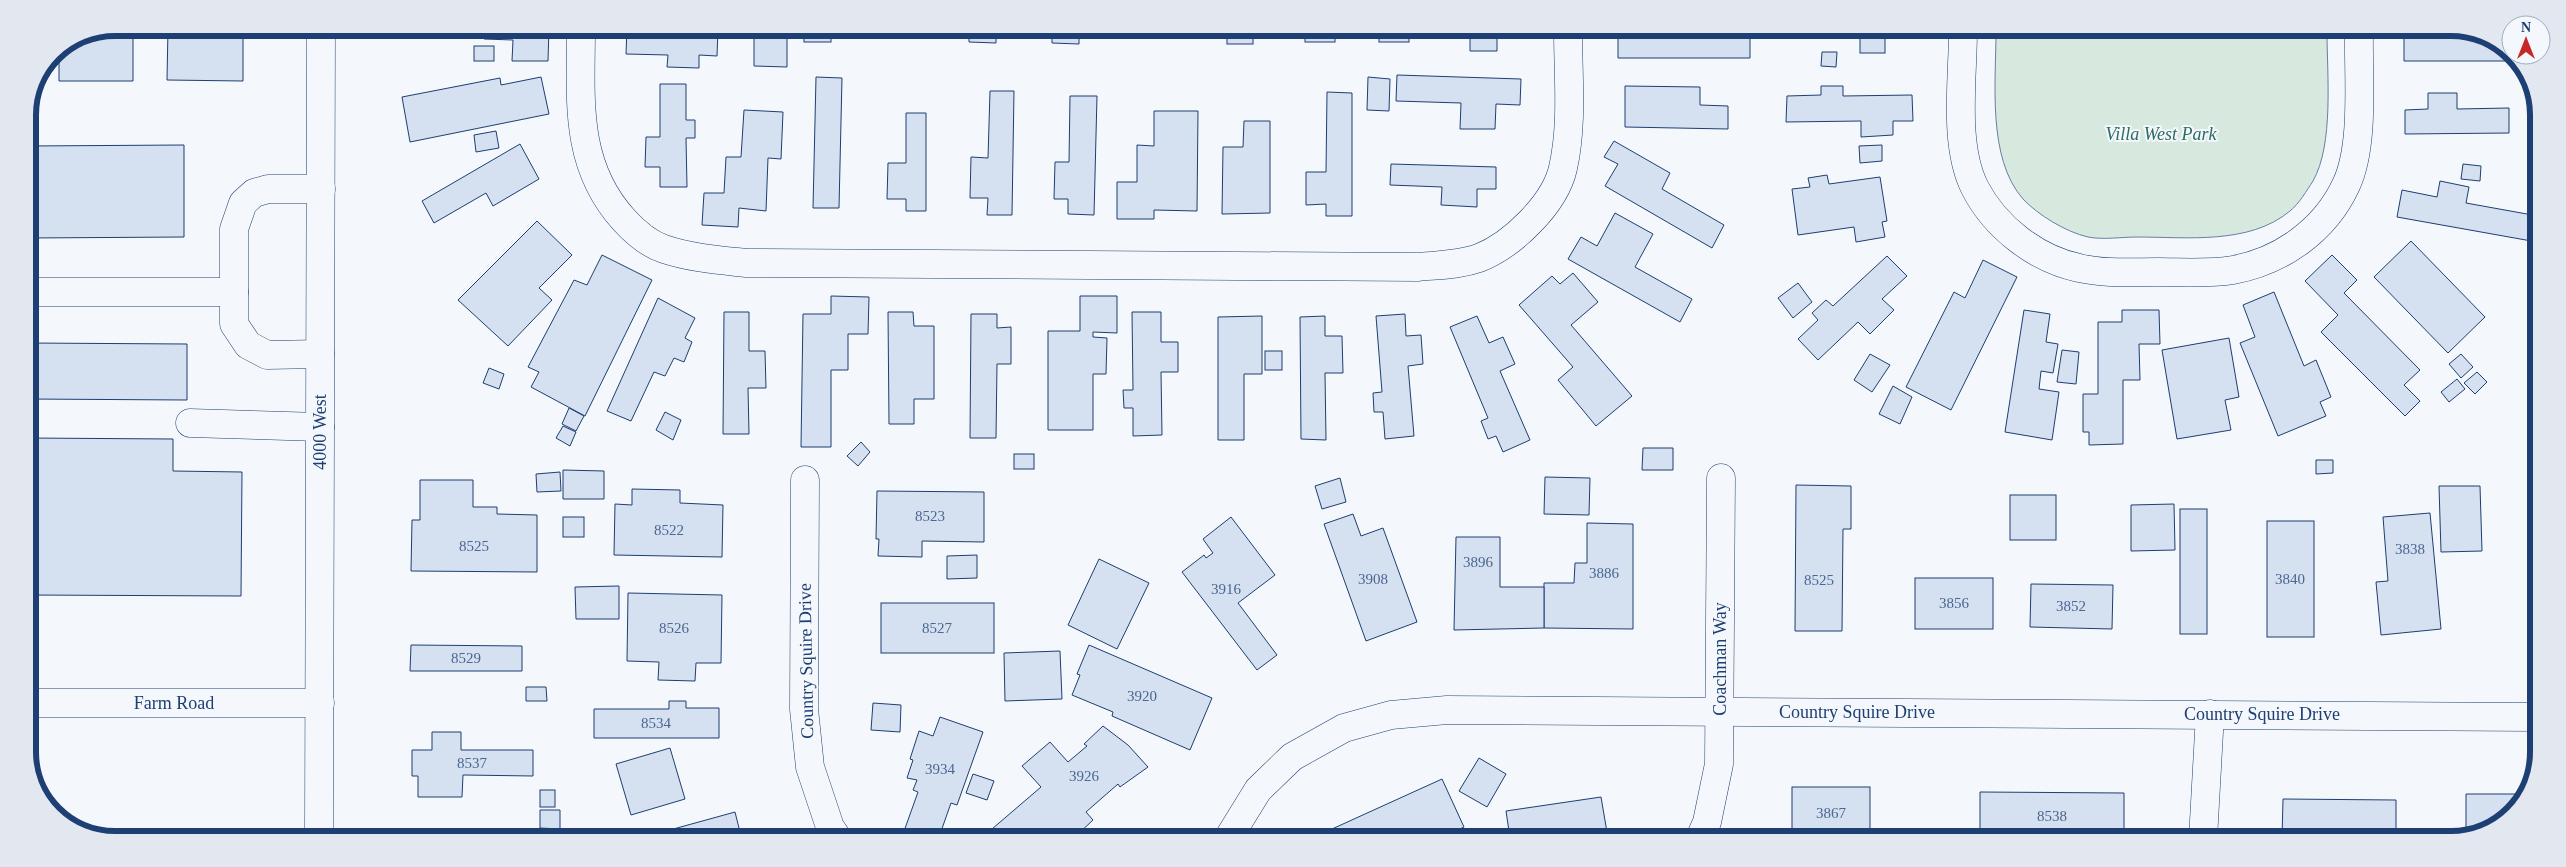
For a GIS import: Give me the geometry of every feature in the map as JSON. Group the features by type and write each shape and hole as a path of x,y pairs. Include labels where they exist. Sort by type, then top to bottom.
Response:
{"street":[{"name":"4000 West","path":"319,831 321,36"},
{"path":"581,36 581,123 590,165 607,202 633,231 662,248 700,258 746,262 1408,266 1454,264 1480,257 1528,224 1551,196 1563,169 1567,133 1568,36"},
{"path":"1964,36 1962,127 1964,155 1974,187 1992,215 2020,240 2051,260 2079,268 2100,271 2163,272 2231,270 2255,265 2275,257 2302,240 2330,213 2346,185 2354,164 2357,140 2359,36"},
{"path":"320,354 267,355 248,345 234,324 234,229 243,203 254,193 268,189 321,189"},
{"path":"36,292 234,292"},
{"path":"190,423 320,427"},
{"name":"Coachman Way","path":"1703,831 1707,822 1719,764 1721,478"},
{"name":"Country Squire Drive","path":"805,480 804,709 810,767 833,831"},
{"name":"Farm Road","path":"36,703 320,702"},
{"name":"Country Squire Drive","path":"1233,831 1258,790 1292,757 1344,728 1391,715 1447,710 2530,716"},
{"path":"2203,831 2210,714"}],"green space":[{"name":"Villa West Park","path":"1996,36 2327,36 2327,129 2320,166 2300,201 2290,211 2274,222 2237,234 2197,238 2100,238 2080,235 2053,222 2036,211 2023,199 2012,182 2004,163 1999,141 1995,96"}],"building":[{"path":"116,36 133,36 133,81 59,81 59,61 85,42"},
{"path":"168,36 243,36 243,81 167,80"},
{"path":"484,36 549,36 548,61 512,61 513,40 484,39"},
{"path":"627,36 718,36 717,56 699,55 699,68 667,67 668,55 626,54"},
{"path":"754,36 787,36 787,67 754,66"},
{"path":"804,36 831,36 831,42 804,42"},
{"path":"969,36 996,36 996,43 969,42"},
{"path":"1052,36 1079,36 1079,44 1052,43"},
{"path":"1227,36 1253,36 1253,44 1227,44"},
{"path":"1305,36 1335,36 1335,42 1305,42"},
{"path":"1379,36 1409,36 1409,42 1379,42"},
{"path":"1470,36 1497,36 1497,51 1470,51"},
{"path":"1618,36 1750,36 1750,58 1618,58"},
{"path":"1860,36 1885,36 1885,53 1860,53"},
{"path":"2404,36 2450,36 2476,40 2499,53 2501,61 2404,61"},
{"path":"474,46 494,46 494,61 474,61"},
{"path":"1822,52 1837,52 1836,67 1821,66"},
{"path":"1397,75 1521,79 1520,105 1496,104 1495,129 1460,129 1461,103 1396,101"},
{"path":"541,77 549,114 410,142 402,97 500,78 501,85"},
{"path":"816,77 842,78 839,208 813,208"},
{"path":"1368,77 1390,79 1389,111 1367,110"},
{"path":"660,84 686,84 686,120 695,120 695,138 686,138 687,187 660,187 660,167 645,167 646,137 660,137"},
{"path":"1625,86 1700,87 1700,105 1728,106 1728,129 1625,127"},
{"path":"1821,86 1843,86 1843,96 1912,95 1913,121 1893,121 1893,135 1861,137 1861,121 1786,122 1787,96 1821,95"},
{"path":"990,91 1014,91 1012,215 987,215 988,198 970,198 971,157 988,158"},
{"path":"1327,92 1352,93 1352,216 1326,216 1326,204 1306,205 1306,172 1326,172"},
{"path":"2428,93 2457,93 2457,109 2509,108 2509,133 2405,134 2405,110 2428,109"},
{"path":"1070,96 1097,96 1094,215 1068,214 1068,199 1054,199 1055,162 1069,162"},
{"path":"744,110 783,112 781,159 768,158 766,211 739,208 738,227 702,225 704,193 724,193 726,157 741,157"},
{"path":"1154,111 1198,111 1197,211 1154,210 1154,219 1117,219 1117,182 1137,182 1137,145 1154,146"},
{"path":"906,113 926,113 926,211 906,211 906,199 887,199 888,163 906,163"},
{"path":"1244,121 1270,121 1270,213 1222,214 1223,147 1243,147"},
{"path":"496,131 499,148 476,152 474,135"},
{"path":"1614,141 1670,173 1662,189 1724,225 1712,248 1605,186 1618,164 1604,157"},
{"path":"520,144 539,179 493,206 486,193 434,223 422,201"},
{"path":"184,145 184,237 36,238 36,146"},
{"path":"1882,145 1882,161 1860,163 1859,146"},
{"path":"1391,164 1496,167 1496,189 1477,189 1477,207 1441,205 1442,187 1390,185"},
{"path":"2463,164 2481,166 2480,181 2461,179"},
{"path":"1827,175 1829,184 1880,177 1887,221 1882,222 1885,237 1856,242 1854,227 1798,235 1792,189 1810,187 1808,178"},
{"path":"2440,181 2469,187 2466,203 2530,215 2530,241 2397,217 2402,190 2437,197"},
{"path":"1615,213 1653,234 1635,267 1692,299 1680,322 1568,259 1581,237 1597,246"},
{"path":"537,221 572,255 539,288 552,300 508,346 458,300"},
{"path":"2411,241 2485,317 2448,353 2374,277"},
{"path":"602,255 652,280 585,416 531,387 539,372 528,367 574,280 587,285"},
{"path":"2332,255 2357,280 2344,293 2420,370 2404,385 2420,401 2405,416 2321,332 2338,315 2305,281"},
{"path":"1887,256 1907,276 1882,299 1894,310 1870,334 1858,322 1818,360 1798,339 1818,320 1812,313 1826,300 1833,306"},
{"path":"1983,260 2017,277 1951,410 1906,387 1954,292 1965,298"},
{"path":"1573,273 1598,302 1571,325 1632,396 1596,426 1558,380 1573,367 1519,305 1552,276 1560,284"},
{"path":"1798,283 1812,302 1793,318 1778,298"},
{"path":"2274,292 2304,366 2316,360 2331,397 2320,402 2326,416 2278,436 2240,343 2255,337 2243,305"},
{"path":"831,296 869,297 868,334 848,334 848,370 831,370 831,447 801,447 803,314 831,314"},
{"path":"1080,296 1117,296 1117,333 1093,332 1093,337 1107,338 1106,374 1093,374 1093,430 1048,430 1048,331 1080,331"},
{"path":"658,298 695,318 685,338 692,342 684,362 674,358 665,376 654,372 631,421 607,411"},
{"path":"2024,310 2050,314 2046,342 2058,344 2053,373 2041,371 2039,389 2059,392 2052,440 2005,432"},
{"path":"2122,310 2159,310 2160,344 2139,344 2140,380 2123,380 2123,444 2089,445 2089,432 2083,432 2083,394 2098,394 2098,322 2122,322"},
{"path":"724,312 749,312 749,351 765,351 766,388 748,388 749,434 723,434"},
{"path":"888,312 913,312 914,326 934,326 934,399 914,399 914,424 889,424"},
{"path":"1132,312 1161,312 1161,342 1178,342 1178,372 1161,372 1162,435 1133,436 1133,408 1124,408 1123,390 1133,390"},
{"path":"971,314 997,314 997,328 1011,327 1011,364 997,364 996,438 970,438"},
{"path":"1405,314 1406,336 1421,335 1423,364 1408,366 1414,436 1385,439 1383,412 1374,412 1373,393 1382,392 1376,316"},
{"path":"1262,316 1262,374 1244,374 1244,440 1218,440 1218,317"},
{"path":"1325,316 1325,336 1342,336 1343,373 1325,373 1326,440 1301,439 1300,317"},
{"path":"1477,316 1489,343 1503,337 1515,364 1500,371 1530,440 1503,452 1496,436 1488,439 1481,421 1488,418 1450,327"},
{"path":"2229,338 2239,397 2225,400 2231,430 2177,439 2162,350"},
{"path":"36,343 187,344 187,400 36,399"},
{"path":"2062,350 2079,352 2076,384 2057,382"},
{"path":"1265,351 1282,351 1282,370 1265,370"},
{"path":"1870,354 1890,365 1872,392 1854,380"},
{"path":"2461,354 2473,367 2461,378 2449,364"},
{"path":"489,368 504,374 499,389 483,383"},
{"path":"2477,372 2487,382 2475,394 2464,383"},
{"path":"2457,379 2465,389 2449,402 2441,392"},
{"path":"1893,386 1912,397 1900,424 1879,414"},
{"path":"569,408 584,416 576,431 562,424"},
{"path":"665,412 681,420 673,440 656,430"},
{"path":"563,426 576,432 570,446 556,438"},
{"path":"36,438 173,439 173,471 242,472 241,596 36,595"},
{"path":"861,442 870,452 858,466 847,456"},
{"path":"1643,448 1673,448 1673,470 1642,470"},
{"path":"1014,454 1034,454 1034,469 1014,469"},
{"path":"2316,460 2333,460 2333,473 2316,474"},
{"path":"563,470 604,471 604,499 563,499"},
{"path":"560,472 561,491 537,492 536,474"},
{"path":"1545,477 1590,478 1589,515 1544,514"},
{"path":"1340,478 1346,502 1322,509 1315,486"},
{"path":"420,480 473,480 473,507 497,507 497,514 537,515 537,572 411,571 412,520 420,520"},
{"path":"1796,485 1851,486 1851,529 1843,529 1842,631 1795,631"},
{"path":"2439,486 2480,486 2482,551 2441,552"},
{"path":"632,489 680,490 680,503 723,505 722,557 614,555 615,504 632,505"},
{"path":"877,491 984,492 984,542 922,541 922,557 878,556 879,539 876,539"},
{"path":"2010,495 2056,495 2056,540 2010,540"},
{"path":"2174,504 2175,550 2131,551 2131,505"},
{"path":"2180,509 2207,509 2207,634 2180,634"},
{"path":"2430,513 2441,629 2381,635 2376,582 2388,581 2383,517"},
{"path":"1353,514 1361,536 1383,528 1417,622 1366,641 1324,524"},
{"path":"563,517 584,517 584,537 563,537"},
{"path":"1231,517 1275,575 1238,603 1277,655 1257,670 1182,572 1204,555 1206,558 1213,553 1203,539"},
{"path":"2267,521 2314,521 2314,637 2267,637"},
{"path":"1587,523 1633,524 1633,629 1544,628 1544,583 1574,583 1575,563 1587,563"},
{"path":"1456,537 1500,537 1500,587 1544,587 1544,628 1454,630"},
{"path":"977,555 977,578 947,579 947,556"},
{"path":"1099,559 1149,583 1117,649 1068,625"},
{"path":"1915,578 1993,578 1993,629 1915,629"},
{"path":"2031,584 2113,585 2112,629 2030,627"},
{"path":"619,586 619,619 576,619 575,587"},
{"path":"628,593 722,595 721,663 696,663 695,681 658,680 659,662 627,661"},
{"path":"881,603 994,603 994,653 881,653"},
{"path":"411,645 522,646 522,671 410,671"},
{"path":"1089,645 1212,698 1190,750 1112,716 1113,712 1072,695 1080,675 1077,674"},
{"path":"1060,651 1062,699 1005,701 1004,653"},
{"path":"526,687 546,687 547,701 526,701"},
{"path":"669,701 686,701 686,708 719,708 719,738 594,738 594,709 669,709"},
{"path":"873,703 901,705 900,732 871,730"},
{"path":"940,717 983,732 957,805 951,803 941,831 904,831 918,792 913,790 917,780 907,778 913,760 910,759 919,731 933,736"},
{"path":"1103,726 1128,745 1148,767 1120,787 1118,784 1086,812 1093,820 1081,831 994,831 992,829 1041,787 1022,766 1050,742 1068,762 1087,746 1084,744"},
{"path":"432,732 461,732 461,750 533,750 533,776 463,775 462,797 418,797 418,776 412,776 412,750 432,750"},
{"path":"670,748 685,799 631,815 616,764"},
{"path":"1479,758 1506,774 1487,807 1459,791"},
{"path":"973,774 994,781 987,800 966,793"},
{"path":"1442,779 1464,827 1456,831 1328,831"},
{"path":"1792,787 1870,787 1870,831 1792,831"},
{"path":"540,790 555,790 555,807 540,807"},
{"path":"1980,792 2124,793 2124,831 1980,831"},
{"path":"2466,794 2517,794 2503,811 2485,823 2466,829"},
{"path":"1601,797 1607,831 1509,831 1506,811"},
{"path":"2283,799 2396,800 2396,831 2282,831"},
{"path":"540,810 560,810 560,829 540,828"},
{"path":"735,812 740,831 666,831"}]}
